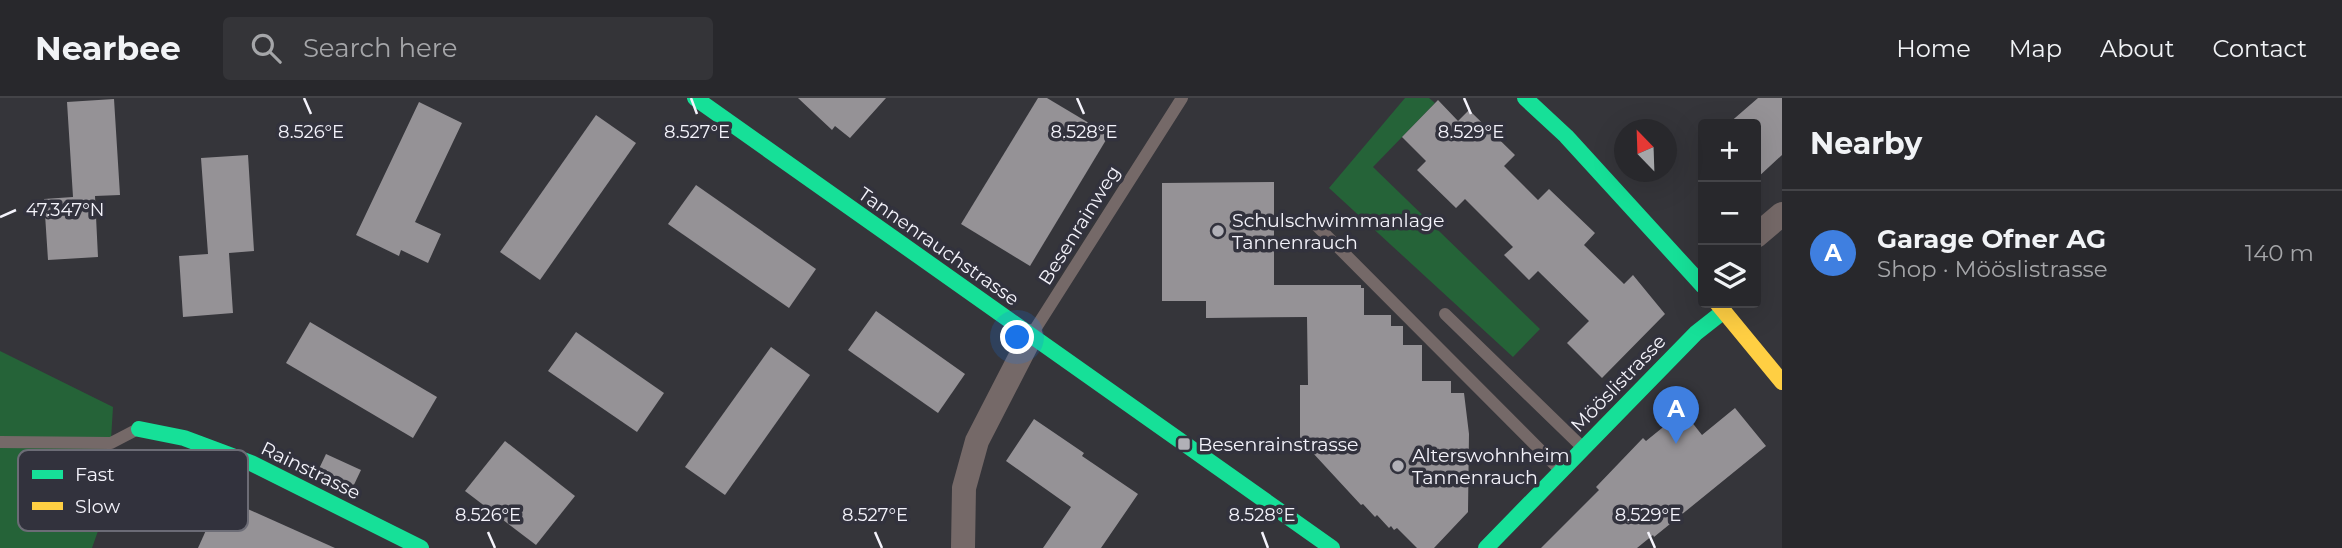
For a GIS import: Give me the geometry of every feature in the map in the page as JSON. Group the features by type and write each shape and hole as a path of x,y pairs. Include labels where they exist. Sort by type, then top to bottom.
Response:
{"street":[{"name":"Tannenrauchstrasse","path":"695,98 1332,548"},
{"path":"1525,98 1566,136 1698,279"},
{"path":"1761,232 1782,214"},
{"name":"Mööslistrasse","path":"1486,548 1720,308"},
{"path":"1722,308 1782,382"},
{"path":"963,548 964,488 976,441 1031,336"},
{"name":"Rainstrasse","path":"139,429 184,438 216,450"},
{"name":"Rainstrasse","path":"248,462 421,548"}],"lane":[{"name":"Besenrainweg","path":"1031,336 1182,98"},
{"path":"1313,222 1561,471"},
{"path":"1445,314 1584,448"},
{"path":"0,442 111,443 139,429"}],"green space":[{"path":"1405,98 1429,98 1435,103 1373,167 1540,329 1513,357 1329,188"},
{"path":"0,351 113,407 110,450 18,450 18,531 98,531 92,548 0,548"}],"building":[{"path":"798,98 886,98 850,138 835,126 832,130"},
{"path":"1038,98 1047,98 1109,135 1030,266 961,224"},
{"path":"1758,98 1782,98 1782,155 1761,174 1761,119 1734,119"},
{"path":"114,99 120,195 95,196 98,257 48,260 44,199 73,197 67,102"},
{"path":"1438,100 1458,121 1469,110 1515,155 1504,166 1538,200 1549,189 1595,233 1584,245 1624,284 1633,275 1665,314 1602,378 1567,343 1589,321 1538,271 1529,280 1504,255 1513,247 1465,199 1456,208 1417,170 1426,161 1402,137"},
{"path":"419,102 462,123 415,222 441,234 428,263 401,250 399,256 356,235"},
{"path":"596,115 636,143 540,280 500,252"},
{"path":"248,155 254,251 229,253 233,313 183,317 179,256 208,254 201,158"},
{"path":"1274,182 1274,285 1361,285 1361,288 1364,288 1364,315 1391,315 1391,326 1403,326 1403,345 1422,345 1422,381 1451,381 1451,393 1464,393 1469,434 1468,512 1434,548 1417,548 1397,528 1389,528 1377,515 1375,517 1300,439 1300,385 1308,385 1307,317 1206,318 1206,301 1162,301 1162,183"},
{"path":"696,185 816,269 789,308 668,224"},
{"path":"876,311 965,374 938,413 848,350"},
{"path":"310,322 437,397 413,438 286,363"},
{"path":"576,332 664,393 637,432 548,371"},
{"path":"771,347 810,375 725,495 685,467"},
{"path":"1735,408 1766,446 1654,537 1653,535 1637,548 1541,548 1599,490 1596,487 1643,438 1646,441 1683,411 1702,435"},
{"path":"1034,419 1138,494 1101,548 1043,548 1071,507 1006,461"},
{"path":"505,441 575,496 536,545 465,491"},
{"path":"326,454 361,470 351,491 317,473"},
{"path":"248,509 335,548 198,548 206,531 248,531"}],"traffic: fast":[{"path":"695,98 1332,548"},
{"path":"1525,98 1566,136 1698,281"},
{"path":"1486,548 1696,333 1724,311"},
{"path":"139,429 184,438 216,450"},
{"path":"248,462 421,548"}],"traffic: slow":[{"path":"1721,308 1782,382"}],"place":[{"name":"Schulschwimmanlage Tannenrauch","path":"1218,231"},
{"name":"Besenrainstrasse","path":"1184,444"},
{"name":"Garage Ofner AG","path":"1676,444"},
{"name":"Alterswohnheim Tannenrauch","path":"1398,466"}]}
